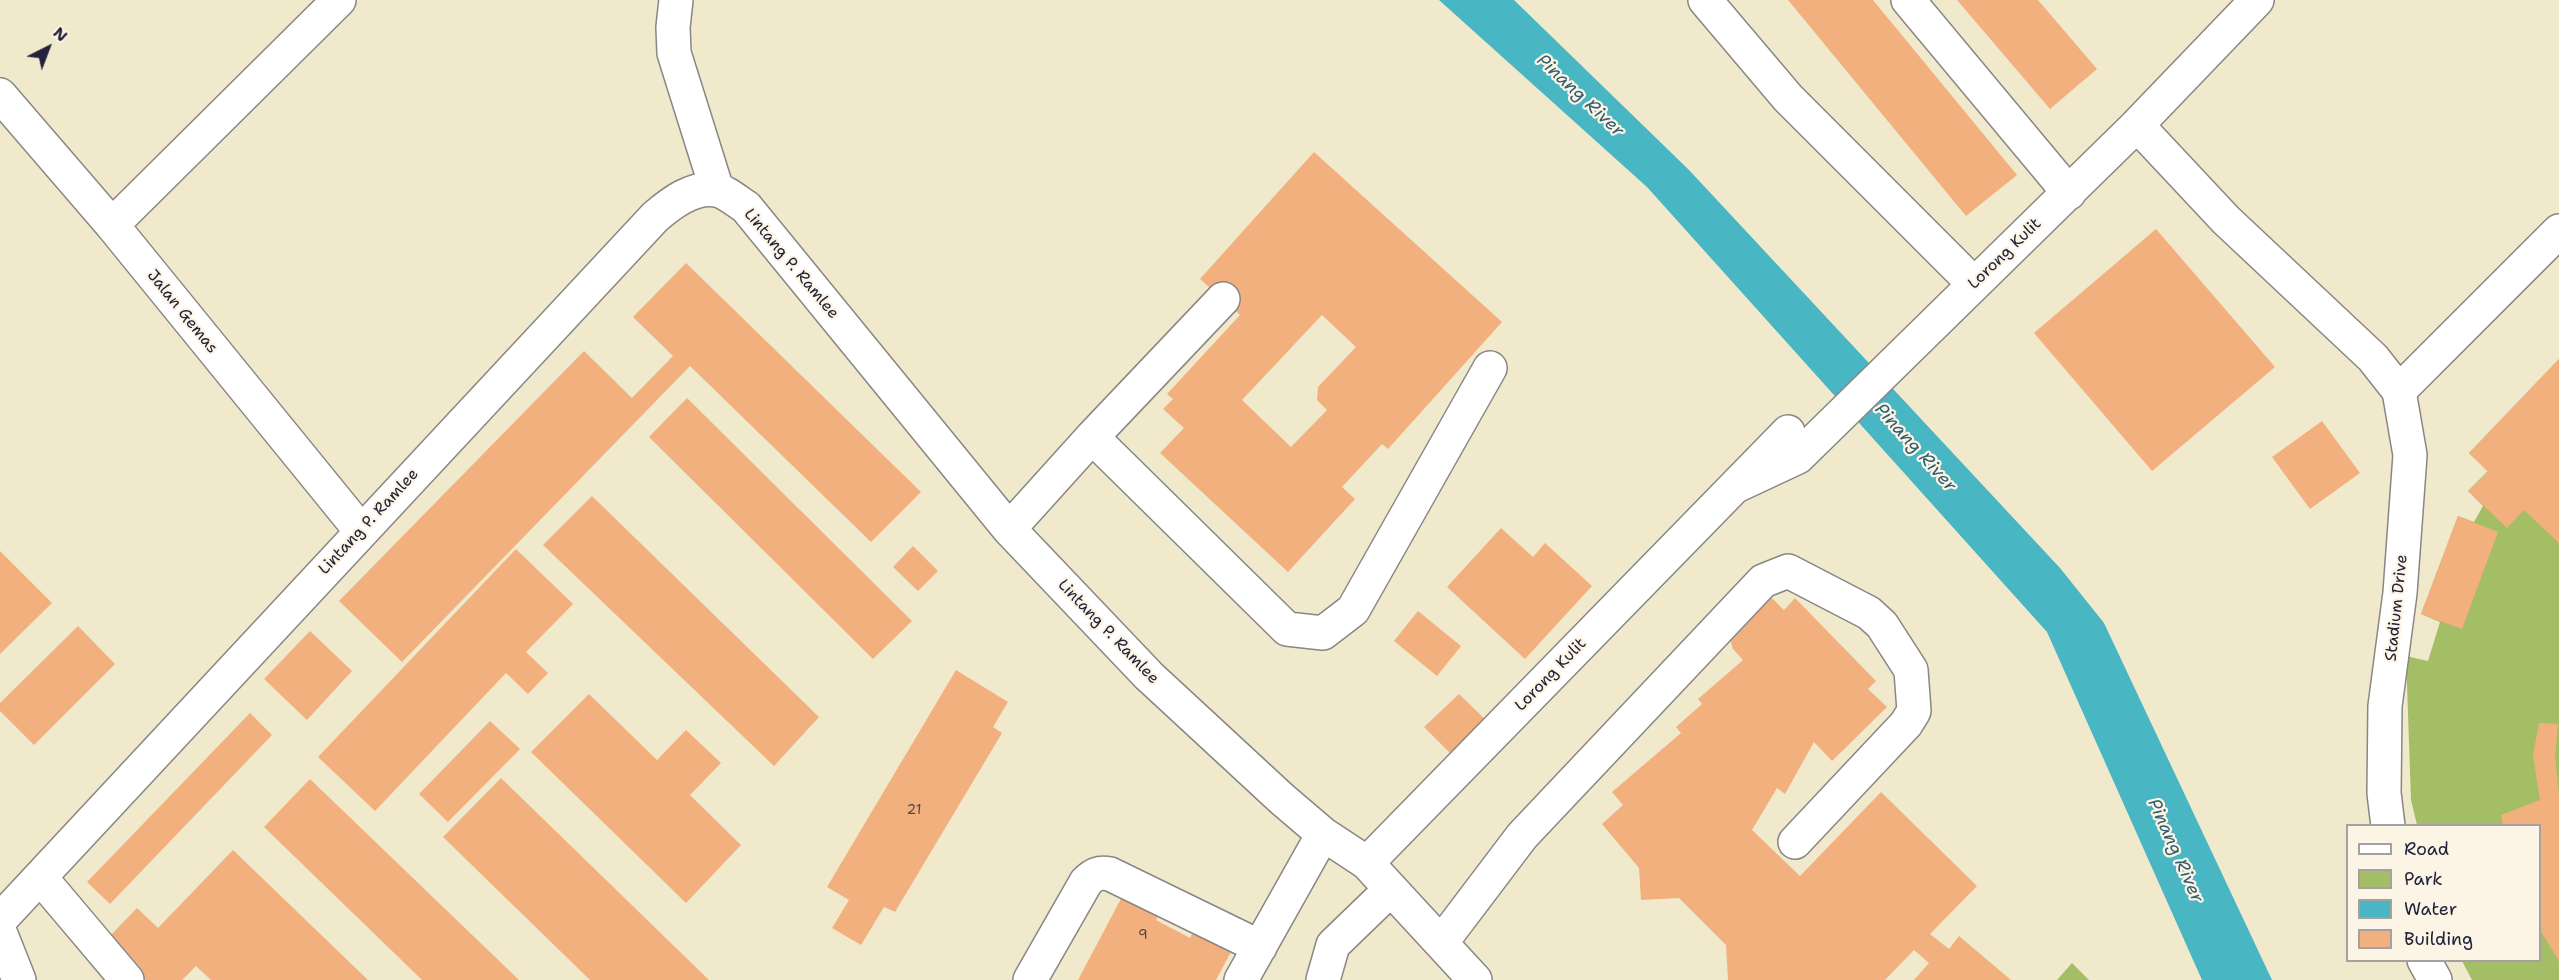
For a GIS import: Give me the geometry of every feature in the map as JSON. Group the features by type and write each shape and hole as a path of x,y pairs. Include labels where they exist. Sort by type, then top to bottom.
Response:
{"street":[{"path":"112,225 339,0"},
{"path":"676,0 673,27 674,53 717,190"},
{"path":"1705,0 1788,98 1974,284"},
{"path":"1908,0 2069,193"},
{"name":"Lorong Kulit","path":"1367,863 1736,486 1793,444 1903,352 2069,193 2257,0"},
{"name":"Jalan Gemas","path":"0,95 112,225 361,531"},
{"name":"Stadium Drive","path":"2137,125 2226,220 2373,358 2399,391 2410,455 2400,594 2385,706 2384,793 2388,824"},
{"name":"Lintang P. Ramlee","path":"0,921 655,217 675,201 695,193 717,190 746,207 1009,529 1149,676 1323,834 1367,863 1475,980"},
{"path":"2399,391 2559,231"},
{"path":"1009,529 1092,437 1223,299"},
{"path":"1092,437 1287,629 1323,633 1353,610 1491,368"},
{"path":"1441,943 1522,836 1763,581 1788,571 1869,613 1882,625 1911,670 1914,711 1906,724 1795,842"},
{"path":"1241,980 1323,834"},
{"path":"1030,980 1086,882 1093,875 1101,873 1110,874 1260,947"},
{"path":"40,877 127,980"},
{"path":"1323,980 1333,945 1390,890"},
{"path":"0,932 18,980"},
{"path":"2425,962 2435,980"}],"green space":[{"path":"2559,359 2559,980 2472,980 2463,962 2541,962 2541,824 2417,824 2411,800 2406,656 2428,661 2440,622 2421,614 2458,516 2474,522 2483,506 2468,491 2488,471 2469,453"},
{"path":"2072,963 2089,980 2057,980"}],"water":[{"name":"Pinang River","path":"1439,0 1514,0 1689,170 2060,568 2104,623 2272,980 2202,980 2047,632 1647,187"}],"building":[{"path":"1788,0 1873,0 2017,175 1966,216"},
{"path":"1957,0 2038,0 2097,69 2050,109"},
{"path":"1314,152 1502,322 1388,449 1382,444 1342,487 1355,499 1288,572 1160,453 1184,428 1163,409 1173,399 1167,394 1240,315 1200,279","holes":["1322,315 1356,347 1318,387 1317,400 1327,410 1291,447 1242,400"]},
{"path":"2156,229 2275,367 2152,471 2034,333"},
{"path":"686,263 921,492 871,542 690,366 402,662 339,601 584,351 632,398 673,356 633,317"},
{"path":"2559,359 2559,543 2524,510 2507,528 2468,491 2488,472 2469,453"},
{"path":"687,398 912,621 873,659 649,437"},
{"path":"2322,421 2360,473 2310,509 2272,457"},
{"path":"592,496 819,717 774,766 543,545"},
{"path":"2458,516 2498,532 2462,629 2421,614"},
{"path":"1501,528 1533,557 1545,543 1592,586 1525,659 1447,587"},
{"path":"913,546 938,571 918,591 893,567"},
{"path":"516,549 573,604 526,652 548,673 528,694 506,673 375,811 318,757"},
{"path":"0,551 52,603 0,654"},
{"path":"1770,596 1784,610 1795,598 1876,681 1868,689 1887,707 1832,761 1814,742 1785,794 1777,788 1752,830 1800,876 1881,792 1977,886 1930,934 1949,949 1959,936 2011,980 1914,980 1929,963 1914,950 1885,980 1728,980 1726,945 1679,898 1641,900 1639,868 1602,824 1623,805 1612,792 1681,733 1676,727 1702,704 1698,699 1743,660 1733,649 1729,636"},
{"path":"1418,611 1461,646 1437,676 1394,641"},
{"path":"78,626 115,664 34,745 0,711 0,703"},
{"path":"310,631 352,671 307,720 264,679"},
{"path":"956,670 1008,702 993,727 1002,733 895,912 884,907 861,945 832,928 849,900 827,887"},
{"path":"589,694 657,760 686,730 721,763 690,795 741,845 686,903 531,752"},
{"path":"1459,694 1489,723 1454,757 1424,727"},
{"path":"250,713 272,735 110,904 87,882"},
{"path":"490,721 520,749 448,822 419,794"},
{"path":"2539,723 2558,724 2555,756 2559,795 2559,961 2541,932 2541,824 2503,824 2501,815 2540,800 2533,755"},
{"path":"501,778 709,980 590,980 443,837"},
{"path":"310,779 519,980 422,980 264,827"},
{"path":"233,850 368,980 211,980 196,966 182,980 146,980 105,941 137,908 158,928"},
{"path":"1124,893 1160,913 1156,920 1190,938 1193,932 1231,952 1216,980 1078,980"}]}
